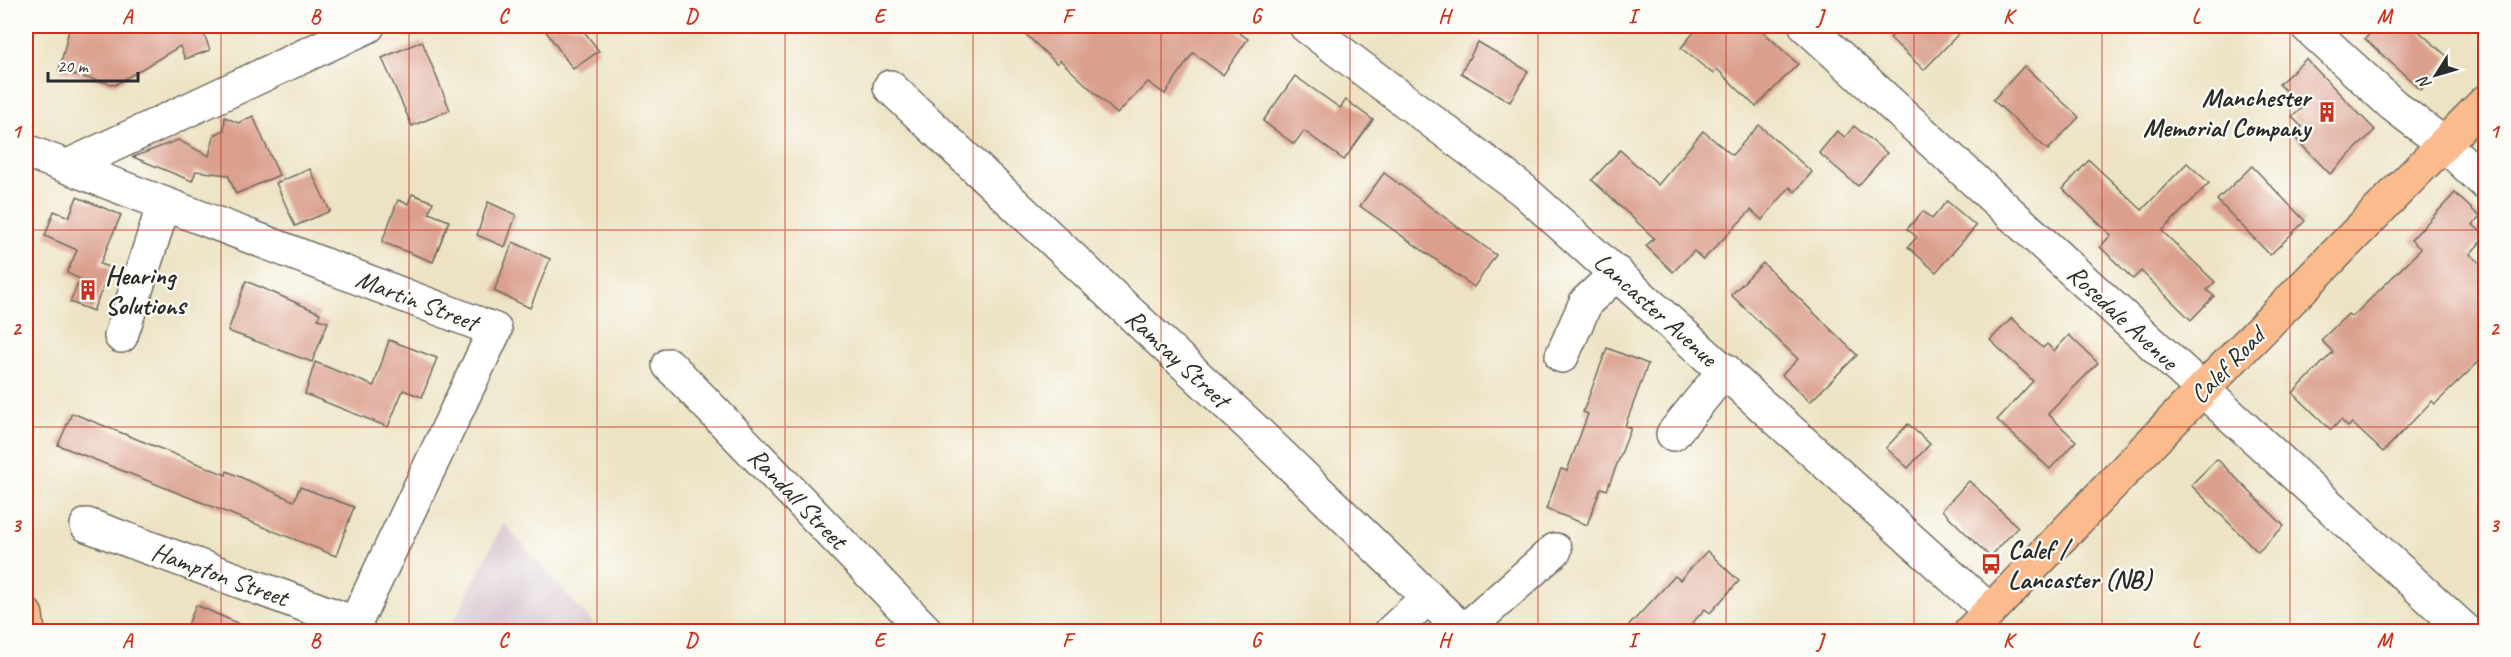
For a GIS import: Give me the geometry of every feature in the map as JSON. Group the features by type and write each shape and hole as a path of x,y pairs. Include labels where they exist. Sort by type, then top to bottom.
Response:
{"main road":[{"name":"Calef Road","path":"1981,625 2202,390 2486,101"},
{"path":"26,615 28,632"}],"street":[{"path":"68,166 368,26"},
{"name":"Lancaster Avenue","path":"1306,26 1523,190 1617,273 1725,370 1981,625"},
{"name":"Rosedale Avenue","path":"1806,26 2467,632"},
{"path":"2307,26 2393,105 2444,144 2486,184"},
{"name":"Ramsay Street","path":"890,87 1259,434 1464,631"},
{"name":"Martin Street","path":"26,151 495,330 353,627"},
{"path":"121,336 164,204"},
{"path":"1562,356 1586,302 1617,273"},
{"name":"Randall Street","path":"669,365 927,632"},
{"path":"1673,434 1725,370"},
{"name":"Hampton Street","path":"87,525 353,627"},
{"path":"1464,631 1555,550"},
{"path":"1390,632 1428,597"}],"shaded area":[{"path":"503,523 600,631 449,631"}],"building":[{"path":"70,26 213,26 203,31 210,50 185,59 180,46 115,85 59,71"},
{"path":"542,26 580,26 599,51 573,69"},
{"path":"1017,26 1229,26 1248,39 1223,75 1193,53 1165,94 1148,82 1117,114 1060,60 1057,64"},
{"path":"1699,26 1757,26 1798,64 1756,107 1717,69 1713,74 1681,48"},
{"path":"1902,26 1966,26 1924,70 1890,38"},
{"path":"2377,26 2413,26 2449,58 2421,90 2365,39"},
{"path":"422,41 450,110 412,126 382,58"},
{"path":"1478,42 1528,71 1510,102 1461,73"},
{"name":"Manchester Memorial Company","path":"2306,59 2375,130 2330,174 2293,136 2302,127 2292,117 2302,108 2279,84"},
{"path":"2024,66 2079,117 2048,150 1993,100"},
{"path":"1295,76 1340,108 1346,100 1373,120 1344,160 1304,131 1294,144 1263,121"},
{"path":"253,116 279,175 236,194 228,175 196,171 192,181 133,157 178,140 209,156 214,135 224,130 225,117 238,123"},
{"path":"1759,125 1812,172 1795,192 1790,187 1762,220 1751,210 1703,260 1694,251 1673,272 1646,246 1654,238 1592,180 1620,150 1658,185 1703,131 1732,155"},
{"path":"1854,126 1887,153 1858,186 1819,153 1837,131 1845,137"},
{"path":"2089,160 2142,210 2187,163 2209,183 2162,231 2215,282 2207,290 2214,296 2191,320 2141,271 2133,279 2100,247 2111,235 2063,189"},
{"path":"2252,166 2305,221 2270,255 2217,200"},
{"path":"310,169 330,211 295,226 276,183"},
{"path":"1384,173 1496,255 1474,287 1360,206"},
{"path":"2455,193 2480,217 2473,225 2486,236 2470,254 2486,268 2486,355 2435,404 2432,401 2383,452 2352,423 2348,427 2341,420 2331,430 2293,393 2333,352 2321,340 2348,314 2352,317 2421,249 2411,240"},
{"path":"412,194 433,202 429,213 449,221 433,262 382,242 398,200 408,204"},
{"path":"77,197 121,215 100,264 111,268 93,311 70,302 80,279 67,273 77,250 45,236 54,211 69,217"},
{"path":"1947,201 1976,226 1936,272 1908,247 1917,237 1907,229 1923,211 1932,219"},
{"path":"488,202 516,215 505,247 477,235"},
{"path":"513,242 550,259 530,308 494,291"},
{"path":"1763,263 1857,355 1810,402 1782,375 1798,359 1731,295"},
{"path":"246,281 320,313 318,319 328,322 312,362 228,331"},
{"path":"2012,318 2043,348 2047,344 2054,351 2069,335 2098,363 2048,414 2076,441 2050,469 1997,420 2033,381 1990,340"},
{"path":"389,340 437,358 422,397 403,390 388,427 305,394 315,362 374,386"},
{"path":"1607,348 1648,364 1625,426 1631,428 1607,490 1601,488 1587,525 1546,509 1561,469 1567,471 1588,414 1583,412"},
{"path":"72,413 226,475 227,471 294,501 300,487 354,507 336,556 58,445"},
{"path":"1908,424 1930,444 1908,468 1886,448"},
{"path":"2217,459 2284,526 2258,552 2191,485"},
{"path":"1969,481 2018,527 1990,557 1942,510"},
{"path":"1707,551 1739,581 1710,613 1705,609 1684,632 1623,632 1675,576 1680,580"},
{"path":"196,605 258,632 185,632"}],"place":[{"name":"Manchester Memorial Company","path":"2327,112"},
{"name":"Hearing Solutions","path":"88,290"},
{"name":"Calef / Lancaster (NB)","path":"1991,564"}]}
